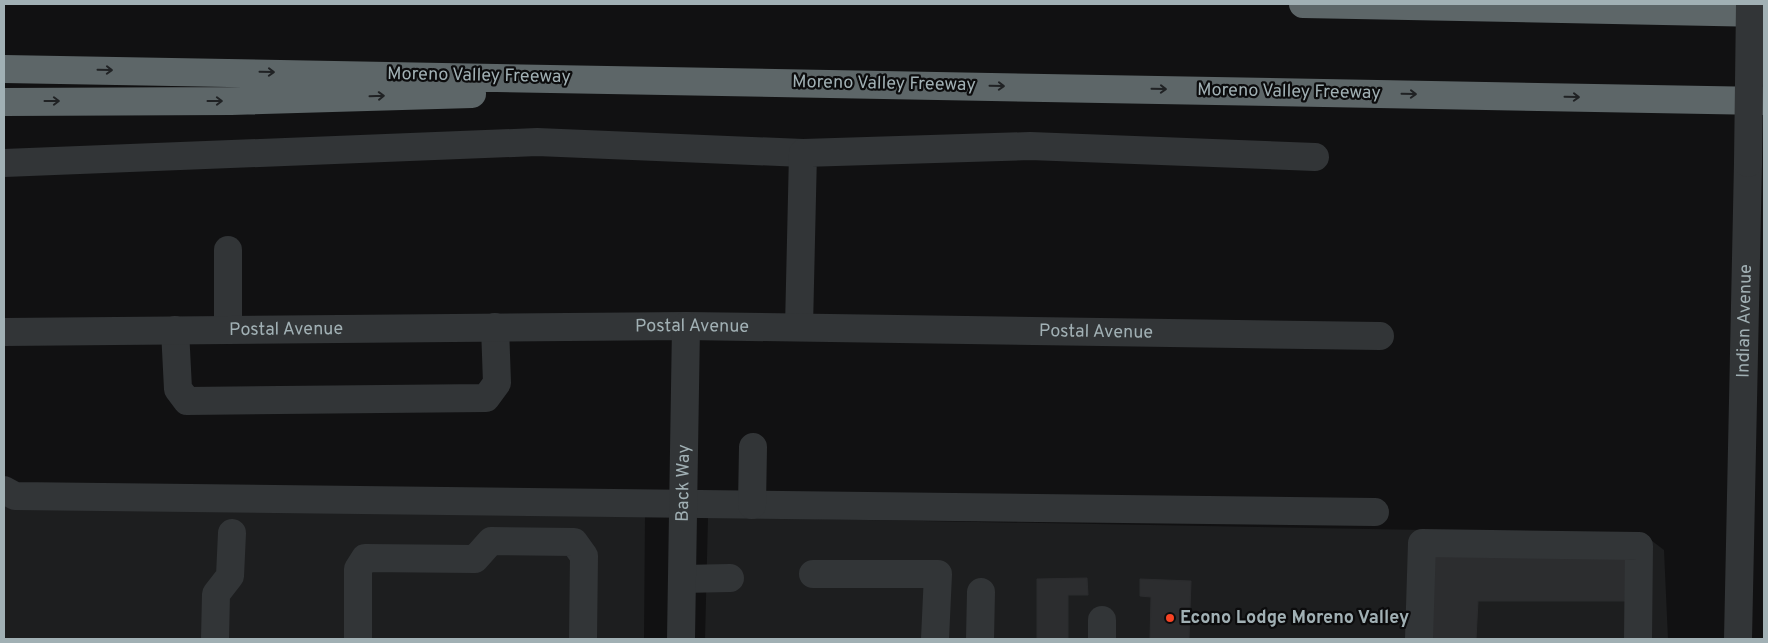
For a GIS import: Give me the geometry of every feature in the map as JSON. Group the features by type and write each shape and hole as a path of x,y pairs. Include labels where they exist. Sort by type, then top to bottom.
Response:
{"highway":[{"path":"1303,4 1764,13"},
{"name":"Moreno Valley Freeway","path":"4,69 1764,101"},
{"path":"4,102 231,100 843,83"}],"street":[{"name":"Indian Avenue","path":"1738,639 1750,4"},
{"path":"4,164 537,142 803,153 1030,146 1314,157"},
{"path":"799,327 803,153"},
{"path":"228,250 228,330"},
{"name":"Postal Avenue","path":"4,332 686,326 1380,336"},
{"name":"Back Way","path":"681,639 686,326"},
{"path":"176,330 178,389 187,401 217,401 486,398 496,383 495,328"},
{"path":"752,505 753,446"},
{"path":"4,490 15,496 1375,512"},
{"path":"215,639 216,594 230,576 232,533"},
{"path":"358,639 358,569 365,558 475,559 491,541 574,542 584,556 583,639"},
{"path":"1419,639 1422,543 1639,546 1638,639"},
{"path":"813,574 938,574 935,639"},
{"path":"682,579 730,578"},
{"path":"980,639 981,592"}],"shaded area":[{"path":"4,504 645,517 644,639 4,639"},
{"path":"708,517 1643,534 1664,550 1668,639 705,639"}],"building":[{"path":"1433,552 1629,558 1625,601 1478,601 1476,639 1432,639"},
{"path":"1087,578 1088,595 1068,595 1068,639 1037,639 1037,579"},
{"name":"Econo Lodge Moreno Valley","path":"1140,579 1191,581 1189,639 1150,639 1151,597 1140,596"}],"place":[{"name":"Econo Lodge Moreno Valley","path":"1170,618"}]}
